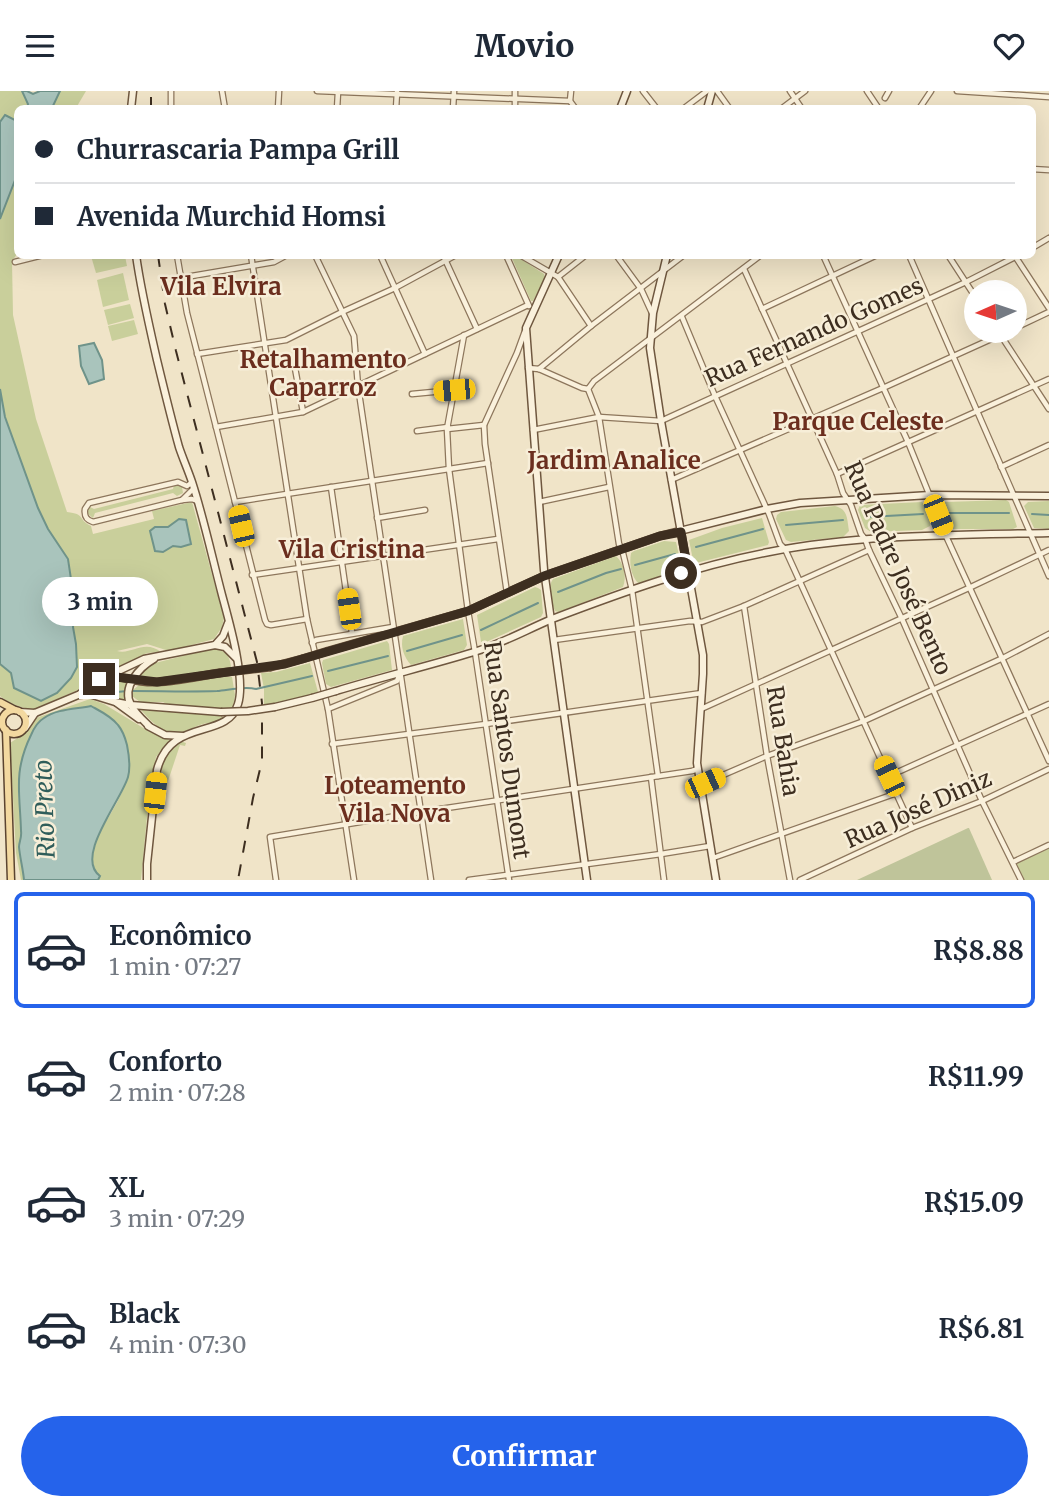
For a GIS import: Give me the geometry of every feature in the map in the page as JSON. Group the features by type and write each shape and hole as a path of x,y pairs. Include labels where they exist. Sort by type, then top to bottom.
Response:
{"main road":[{"path":"137,259 163,384 229,621 237,660 239,688 238,706 228,721 183,736 165,751 160,759 147,880"},
{"path":"558,259 555,275 526,328 527,351 544,576 587,880"},
{"path":"666,259 653,313 650,339 653,374 704,666 697,763 716,880"},
{"path":"108,676 157,682 271,667 302,660 393,629 468,611 544,576 660,536 767,509 800,503 930,495 1049,496"},
{"path":"78,695 96,695 131,705 221,712 275,707 475,652 552,620 688,571 785,549 865,539 1049,533"},
{"path":"215,645 223,636 229,621"},
{"path":"11,880 3,724 6,713 36,713 78,695 95,681 144,659 215,645 227,649 237,660"},
{"path":"149,726 131,705 129,691 141,668 159,656"},
{"path":"0,702 18,711 26,720 25,727"},
{"path":"115,702 165,735 183,736"},
{"path":"3,724 16,734 36,713"}],"street":[{"path":"317,91 454,93 570,101"},
{"path":"515,91 515,105"},
{"path":"571,91 570,101 573,105"},
{"path":"643,91 654,105"},
{"path":"687,105 706,91"},
{"path":"715,91 727,105"},
{"path":"790,91 800,105"},
{"path":"786,105 805,91"},
{"path":"884,98 889,91"},
{"path":"957,91 1049,97"},
{"path":"1049,232 1049,238"},
{"path":"15,262 27,259"},
{"path":"178,259 197,353 267,624 307,619"},
{"path":"252,259 307,619 328,709 354,880"},
{"path":"180,278 280,259"},
{"path":"317,259 354,336 358,386 430,880"},
{"path":"382,259 425,353"},
{"path":"197,353 286,340 396,288 442,259"},
{"path":"444,259 477,329"},
{"path":"508,259 533,313"},
{"path":"527,259 555,275 591,326"},
{"path":"555,275 580,259"},
{"path":"619,259 653,313"},
{"path":"539,369 679,259"},
{"path":"588,389 594,381 756,259"},
{"path":"825,259 1049,761"},
{"path":"762,309 868,259"},
{"path":"911,259 1049,576"},
{"path":"950,259 965,280"},
{"name":"Rua Fernando Gomes","path":"970,280 1011,259"},
{"path":"1019,259 1049,310 1027,322"},
{"name":"Rua Padre José Bento","path":"744,269 982,801 1021,880"},
{"name":"Rua Fernando Gomes","path":"661,421 964,283"},
{"path":"216,427 303,412 528,305"},
{"path":"682,317 780,544 785,549 912,828"},
{"path":"508,593 498,539 484,425 526,328"},
{"name":"Rua Santos Dumont","path":"464,335 448,428 449,469 509,878"},
{"path":"671,480 883,388 979,343"},
{"path":"1007,343 1049,409"},
{"path":"517,353 527,351"},
{"path":"295,368 303,412"},
{"path":"528,368 539,369 588,389"},
{"path":"837,474 1049,379"},
{"path":"588,389 599,417 619,544 632,590 658,776"},
{"path":"412,394 454,390"},
{"path":"533,429 599,417 661,421"},
{"path":"417,431 484,425"},
{"path":"1001,467 1049,445"},
{"path":"235,502 488,463"},
{"path":"193,485 187,486 178,482 89,503 84,513 87,519 93,522 181,500 197,501"},
{"path":"181,484 186,490 181,500"},
{"path":"181,500 193,485"},
{"path":"331,487 352,633"},
{"path":"539,502 609,487"},
{"path":"377,518 425,510"},
{"path":"253,575 498,539"},
{"path":"554,641 690,621 702,622 869,550"},
{"path":"701,709 1049,550"},
{"name":"Rua Bahia","path":"744,606 767,756 790,880"},
{"path":"312,643 352,633 393,629"},
{"path":"700,785 767,756 864,721 1049,634"},
{"path":"328,709 397,681 401,672"},
{"path":"332,744 702,693"},
{"path":"889,776 1049,703"},
{"path":"276,880 270,837 698,769"},
{"name":"Rua José Diniz","path":"800,880 1049,769"},
{"path":"0,779 7,772"},
{"path":"651,776 664,880"},
{"path":"712,858 897,793"},
{"path":"1013,862 1049,845"},
{"path":"469,880 509,878 710,846"}],"green space":[{"path":"0,91 22,91 28,105 14,105 14,120 5,115 0,122"},
{"path":"60,91 86,91 78,105 54,105"},
{"path":"14,183 13,315 36,419 67,512 79,515 91,526 93,534 154,519 152,511 192,502 224,618 214,639 169,651 147,644 117,651 149,647 161,652 147,653 112,670 97,674 87,679 78,690 34,709 16,705 0,696 0,664 41,701 57,693 76,644 73,627 75,609 74,599 5,417 0,389 0,219"},
{"path":"92,259 126,259 127,266 96,273"},
{"path":"512,259 521,259 544,274 545,278 531,301"},
{"path":"123,273 129,300 103,307 97,280"},
{"path":"130,304 134,318 108,325 104,310"},
{"path":"134,320 138,334 112,341 108,326"},
{"path":"174,485 180,485 183,493 177,496 173,493 95,513 93,518 87,511 90,507 94,509 173,489"},
{"path":"1006,500 1017,527 1013,529 952,529 940,505 942,502"},
{"path":"1049,501 1049,529 1034,528 1024,506 1028,502"},
{"path":"922,502 930,517 930,526 922,530 871,532 865,528 858,510 860,505"},
{"path":"835,506 845,512 847,519 849,531 843,537 791,542 786,540 776,519 781,512"},
{"path":"762,518 768,545 696,563 693,560 689,540"},
{"path":"664,541 676,542 680,568 639,584 631,570 631,553"},
{"path":"616,556 624,570 623,587 555,611 550,590 553,579"},
{"path":"535,587 541,590 541,617 481,642 477,615"},
{"path":"463,619 467,645 464,650 411,665 406,659 403,636"},
{"path":"387,641 392,670 331,687 326,684 323,660"},
{"path":"211,649 226,654 231,669 164,678 139,676 139,673 151,664"},
{"path":"310,663 318,692 264,706 261,673"},
{"path":"232,677 235,695 233,708 202,709 163,702 140,702 132,696 139,685 165,686"},
{"path":"107,679 129,681 125,700 89,692"},
{"path":"90,699 170,740 156,757 141,880 98,880 92,852 94,844 121,793 129,761 70,710 63,710 21,761 18,794 22,835 19,845 24,880 21,880 16,853 10,743 25,733 36,718"},
{"path":"141,710 223,717 175,733 158,727"},
{"path":"180,741 186,743 185,746 180,745 159,808 162,765"},
{"path":"968,828 992,880 857,880"},
{"path":"1049,848 1049,880 1024,880 1016,863"}],"water":[{"path":"22,91 33,94 40,91 60,91 53,105 28,104"},
{"path":"5,115 14,120 14,183 0,219 0,122"},
{"path":"94,343 102,360 104,379 89,384 81,366 79,346"},
{"path":"0,389 5,417 38,508 68,559 74,599 73,627 77,667 57,693 41,701 14,688 11,673 0,664"},
{"path":"179,519 186,520 191,544 173,546 163,552 155,551 150,531 155,527 168,527"},
{"name":"Rio Preto","path":"91,706 109,716 120,727 128,749 129,761 128,777 102,828 92,856 93,867 100,876 98,880 24,880 19,847 19,783 25,748 39,721 60,711"}],"waterway":[{"path":"947,513 1009,513"},
{"path":"868,517 923,514"},
{"path":"1032,514 1049,515"},
{"path":"786,525 843,520"},
{"path":"696,547 763,529"},
{"path":"635,565 675,554"},
{"path":"558,592 621,569"},
{"path":"481,630 538,603"},
{"path":"407,651 462,635"},
{"path":"328,671 388,656"},
{"path":"133,691 256,689 312,676"},
{"path":"108,696 127,691"}],"railway":[{"path":"151,91 151,105"},
{"path":"159,259 176,351 257,662 262,703 262,761 238,880"}],"district":[{"name":"Vila Elvira","path":"221,287"},
{"name":"Retalhamento Caparroz","path":"323,374"},
{"name":"Parque Celeste","path":"858,422"},
{"name":"Jardim Analice","path":"614,461"},
{"name":"Vila Cristina","path":"352,550"},
{"name":"Loteamento Vila Nova","path":"395,800"}],"route":[{"path":"99,679 108,676 157,682 285,664 468,611 544,576 660,536 681,532 688,571 681,573"}]}
